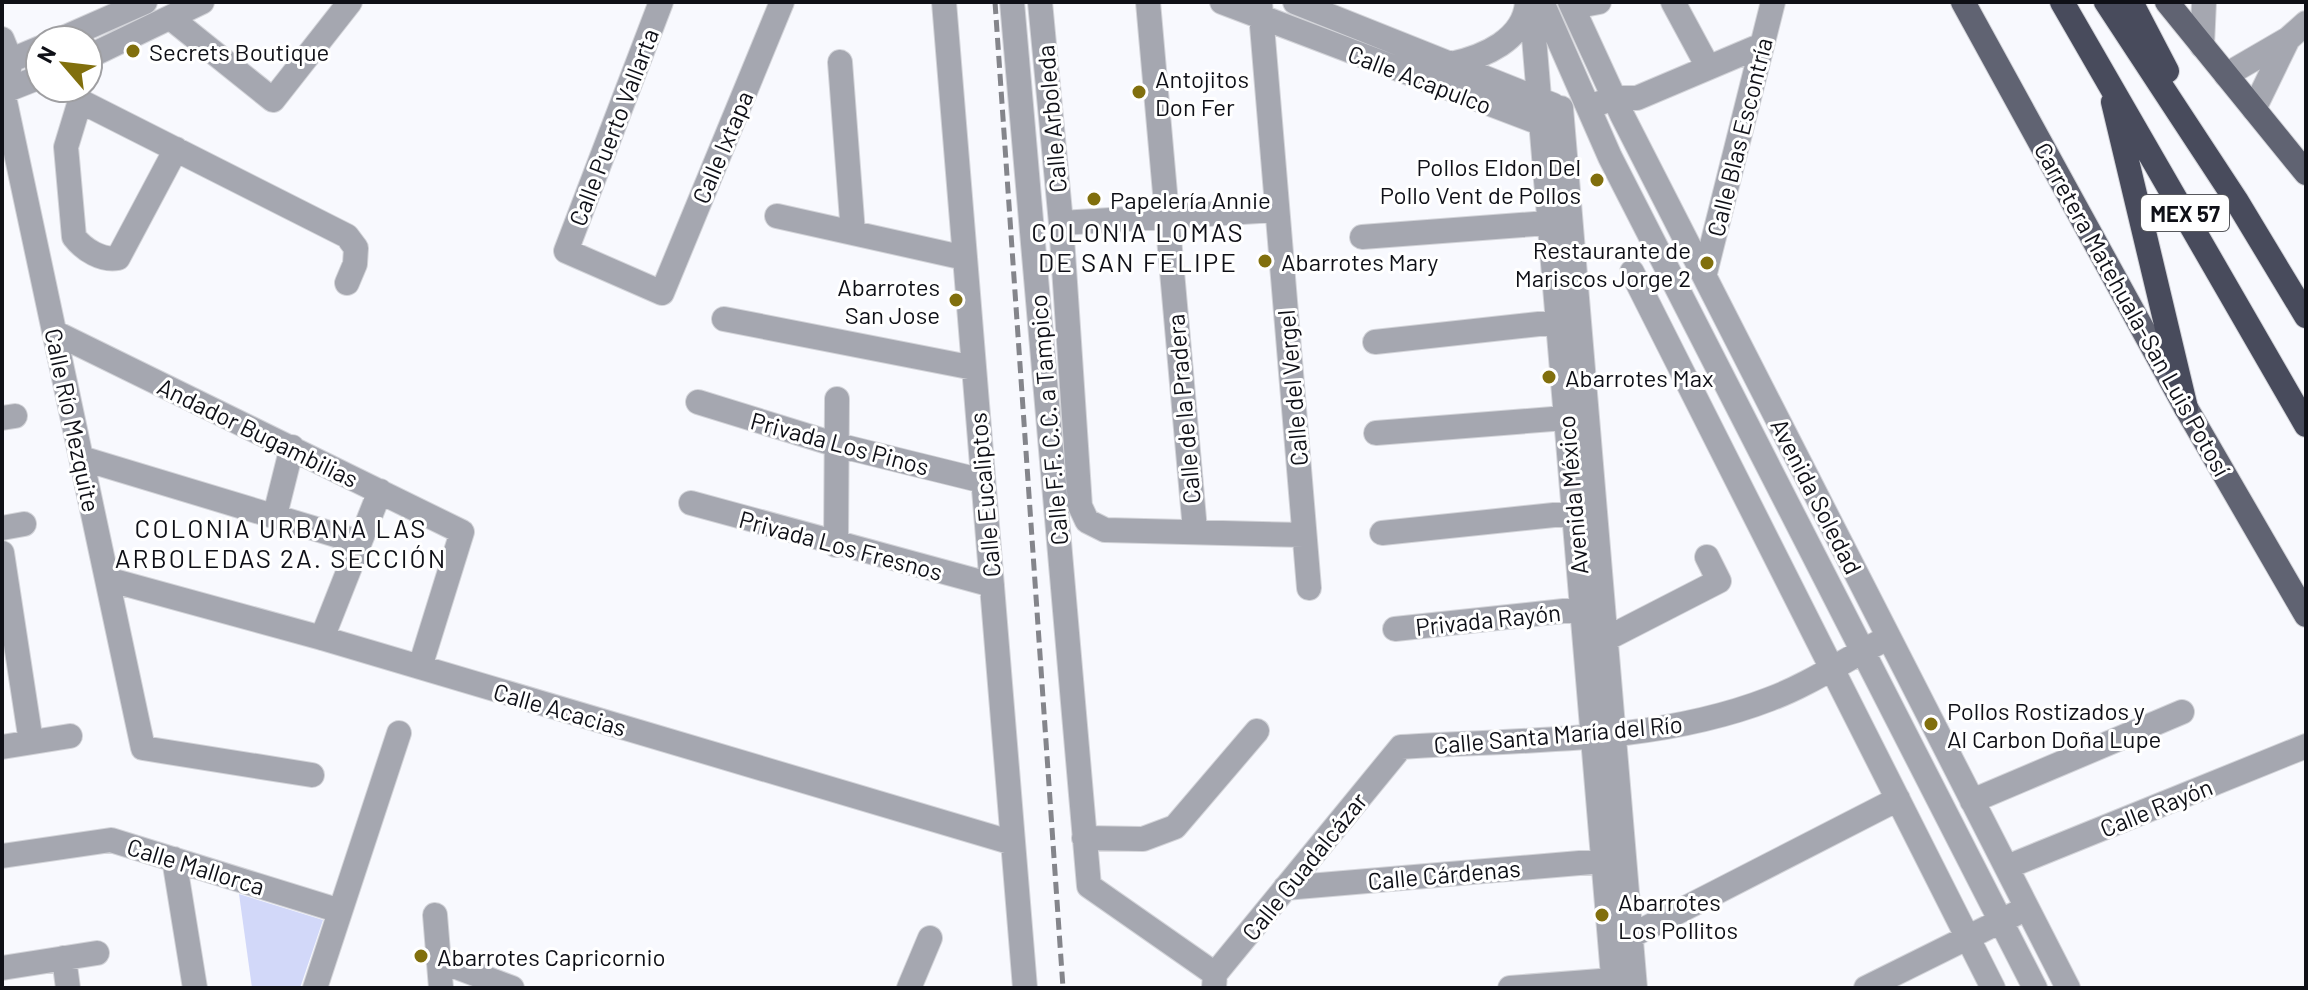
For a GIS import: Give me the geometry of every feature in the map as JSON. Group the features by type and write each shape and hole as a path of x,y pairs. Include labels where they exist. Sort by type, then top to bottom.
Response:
{"highway":[{"name":"MEX 57","path":"2062,2 2306,425"},
{"name":"MEX 57","path":"2106,2 2297,294 2306,316"},
{"path":"2131,2 2236,200"},
{"path":"2107,76 2186,408"}],"main road":[{"name":"Carretera Matehuala-San Luis Potosí","path":"1963,2 2186,408 2306,615"},
{"path":"2167,2 2306,173"}],"street":[{"path":"95,24 145,2"},
{"path":"104,50 202,2"},
{"path":"172,19 273,100 350,2"},
{"name":"Calle Puerto Vallarta","path":"661,2 566,251 662,293"},
{"name":"Calle Ixtapa","path":"662,293 782,2"},
{"name":"Calle Eucaliptos","path":"944,2 1025,988"},
{"name":"Calle F.F. C.C. a Tampico","path":"1012,2 1089,886 1215,981"},
{"name":"Calle Arboleda","path":"1040,2 1061,223 1080,506 1087,521 1105,530 1195,530"},
{"name":"Calle de la Pradera","path":"1148,2 1195,530"},
{"name":"Calle Acapulco","path":"1222,2 1260,10 1551,116"},
{"name":"Calle Acapulco","path":"1295,2 1451,64 1579,131 1592,117 1762,45"},
{"path":"1451,64 1479,58 1513,35 1529,2"},
{"name":"Avenida México","path":"1529,2 1551,116 1606,639 1603,861 1621,985"},
{"name":"Avenida Soledad","path":"1542,2 1592,117 2035,988"},
{"path":"1572,5 1599,2"},
{"path":"1673,2 1708,67"},
{"name":"Calle Blas Escontría","path":"1705,273 1773,2"},
{"path":"2202,46 2204,2"},
{"name":"Avenida Soledad","path":"1572,5 1888,638 2068,988"},
{"name":"Calle del Vergel","path":"1260,10 1309,588"},
{"path":"2226,75 2297,31"},
{"path":"2254,109 2297,31"},
{"path":"5,55 2,92 24,83"},
{"path":"840,62 853,233"},
{"name":"Calle Río Mezquite","path":"2,92 143,748 312,775"},
{"path":"74,104 66,147 74,237 82,247 109,260 118,258 176,149"},
{"path":"94,104 347,236 356,248 355,264 347,283"},
{"name":"Avenida México","path":"1551,116 1548,223 1582,609 1631,936 1621,985"},
{"path":"1061,223 1277,210"},
{"path":"777,216 965,258"},
{"path":"1362,237 1548,223"},
{"path":"1632,272 1993,988"},
{"path":"724,319 974,368"},
{"path":"1375,342 1557,322"},
{"name":"Andador Bugambilias","path":"54,332 462,532 420,667"},
{"path":"1704,412 1731,393"},
{"path":"836,545 837,399"},
{"name":"Privada Los Pinos","path":"698,402 837,445 983,481"},
{"path":"1376,433 1565,418"},
{"path":"275,515 292,447"},
{"path":"81,458 359,542"},
{"path":"322,638 380,491"},
{"name":"Privada Los Fresnos","path":"691,503 836,545 992,585"},
{"path":"1382,533 1573,513"},
{"path":"1195,530 1304,535"},
{"path":"2,553 31,742"},
{"path":"1606,639 1719,581 1707,557"},
{"name":"Calle Acacias","path":"107,579 322,638 1013,843"},
{"name":"Privada Rayón","path":"1395,629 1582,609"},
{"name":"Calle Santa María del Río","path":"1401,747 1657,730 1729,714 1784,693 1888,638"},
{"path":"1972,801 2182,712"},
{"path":"1084,838 1143,839 1175,827 1257,731"},
{"path":"315,988 399,733"},
{"path":"2,747 70,736"},
{"name":"Calle Rayón","path":"2007,867 2306,746"},
{"name":"Calle Guadalcázar","path":"1215,981 1285,888 1401,747"},
{"path":"1631,936 1898,799"},
{"name":"Calle Mallorca","path":"2,856 111,840 340,911"},
{"path":"174,859 195,988"},
{"name":"Calle Cárdenas","path":"1285,888 1603,861"},
{"path":"1866,988 2028,908"},
{"path":"435,915 441,988"},
{"path":"909,988 930,938"},
{"path":"2,968 97,953"},
{"path":"64,958 68,988"},
{"path":"438,960 512,988"},
{"path":"1510,988 1621,985"}],"shaded area":[{"path":"239,894 323,920 300,988 252,988"}],"railway":[{"path":"995,2 1063,988"}],"place":[{"name":"Secrets Boutique","path":"133,51"},
{"name":"Antojitos Don Fer","path":"1139,92"},
{"name":"Pollos Eldon Del Pollo Vent de Pollos","path":"1597,180"},
{"name":"Papelería Annie","path":"1094,199"},
{"name":"Abarrotes Mary","path":"1265,261"},
{"name":"Restaurante de Mariscos Jorge 2","path":"1707,263"},
{"name":"Abarrotes San Jose","path":"956,300"},
{"name":"Abarrotes Max","path":"1549,377"},
{"name":"Pollos Rostizados y Al Carbon Doña Lupe","path":"1931,724"},
{"name":"Abarrotes Los Pollitos","path":"1602,915"},
{"name":"Abarrotes Capricornio","path":"421,956"}],"district":[{"name":"COLONIA LOMAS DE SAN FELIPE","path":"1138,246"},
{"name":"COLONIA URBANA LAS ARBOLEDAS 2A. SECCIÓN","path":"281,542"}]}
